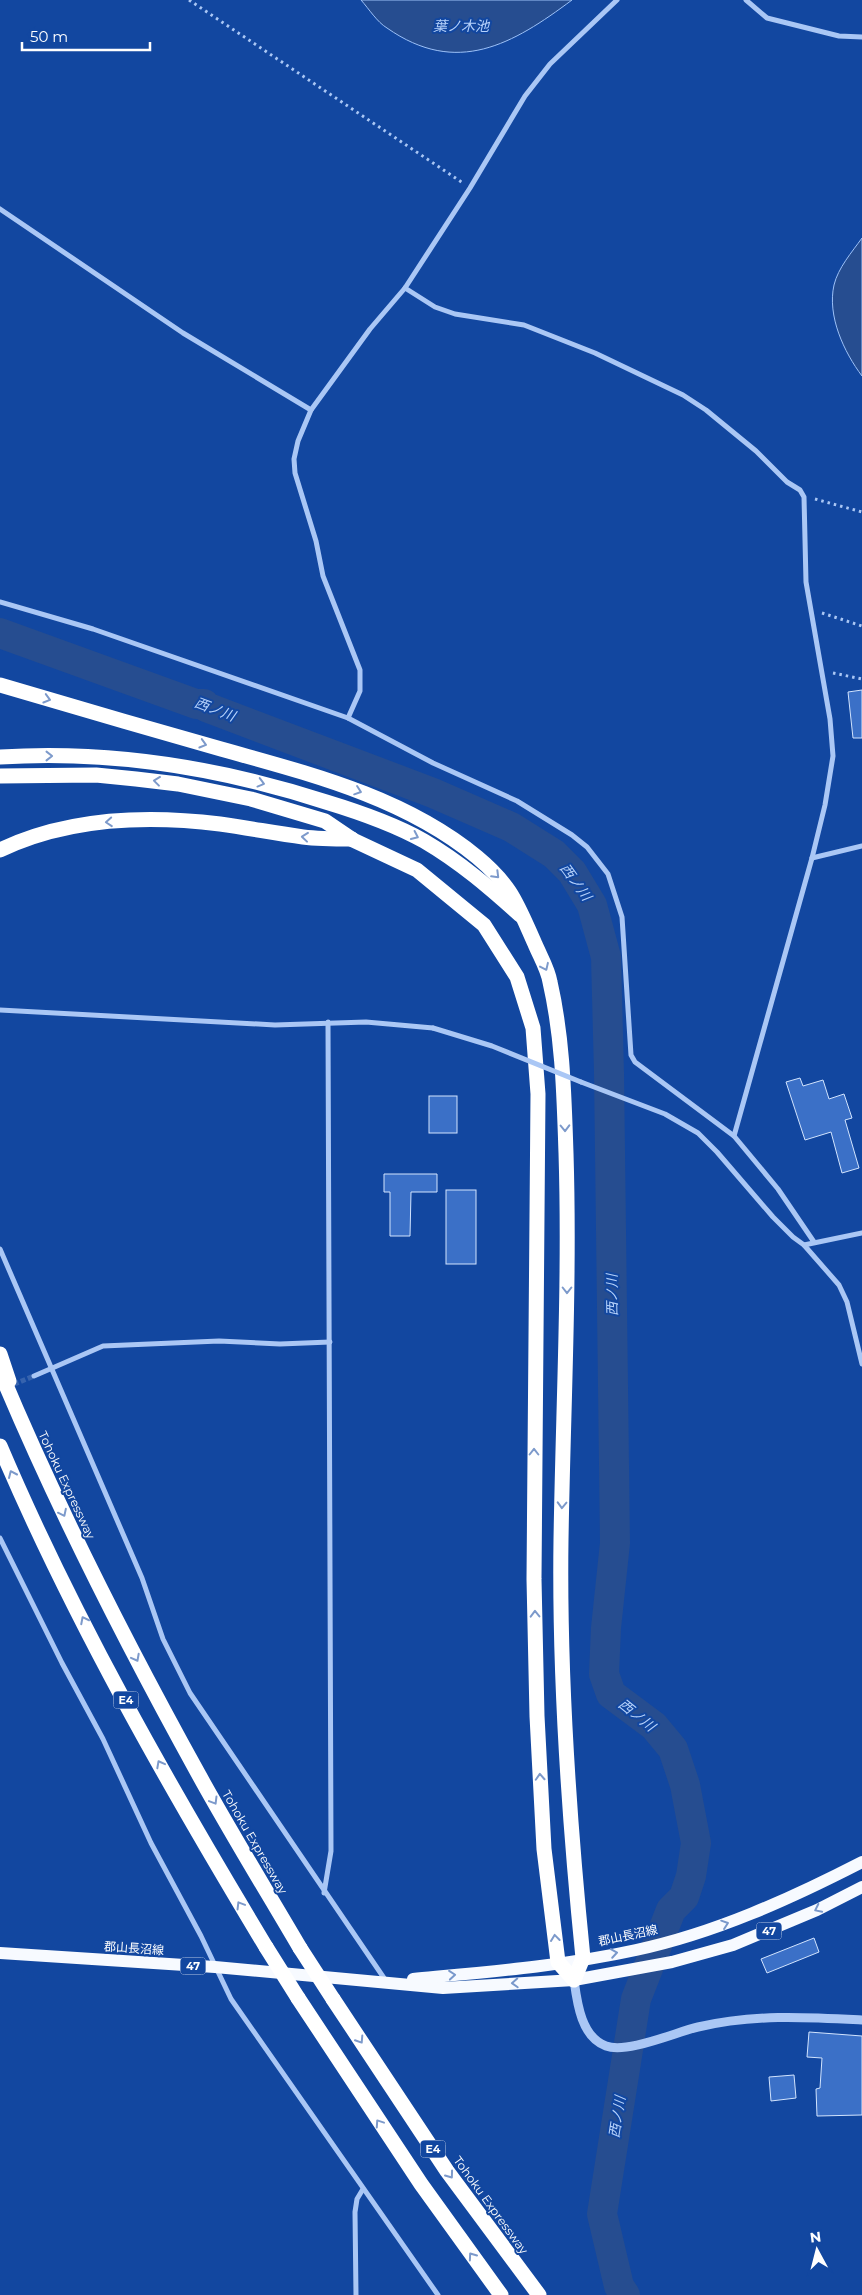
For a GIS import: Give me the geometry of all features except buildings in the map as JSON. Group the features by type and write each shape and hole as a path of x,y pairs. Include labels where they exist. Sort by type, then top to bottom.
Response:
{"highway":[{"path":"0,685 314,776 371,795 429,823 479,859 514,895 527,922 550,976 560,1038 564,1089 567,1206 561,1543 563,1721 583,1958 574,1980 558,1962 544,1849 537,1716 534,1579 538,1094 533,1028 517,977 484,925 417,870 354,840 325,821 293,811 178,784 96,775 0,776"},
{"path":"0,757 83,756 133,760 216,772 306,795 349,809 422,840 474,875 527,922"},
{"path":"0,850 24,839 79,825 143,820 211,823 305,838 354,840"},
{"path":"0,1354 35,1454"},
{"name":"Tohoku Expressway","path":"0,1371 35,1454 121,1630 200,1777 300,1948 333,1999 447,2171 539,2295"},
{"name":"E4","path":"0,1446 37,1529 171,1786 266,1947 421,2184 501,2295"}],"main road":[{"name":"郡山長沼線","path":"386,1981 508,1970 635,1950 729,1922 788,1898 862,1862"},
{"name":"郡山長沼線","path":"0,1953 215,1967 386,1981 443,1988 574,1980 672,1962 732,1945 776,1928 862,1887"}],"street":[{"path":"348,718 360,690 360,670 323,576 316,541 294,465 298,441 311,410 370,329 405,288 470,188 525,96 550,64 617,0"},
{"path":"746,0 758,12 773,20 839,36 862,37"},
{"path":"0,209 183,333 311,410"},
{"path":"405,288 436,307 455,314 524,325 595,353 683,395 706,410 756,451 787,482 800,490 804,498 805,574 820,672 830,720 833,756 825,805 812,858 734,1136"},
{"path":"0,602 93,629 348,718 433,763 518,801 558,825 587,847 608,874 622,917 631,1054 635,1062 734,1136 778,1189 814,1242"},
{"path":"812,858 862,846"},
{"path":"0,1010 275,1025 366,1022 433,1028 492,1046 665,1114 698,1133 717,1152 773,1217 804,1244 839,1286 851,1314 862,1364"},
{"path":"324,1893 331,1851 328,1022"},
{"path":"804,1244 862,1233"},
{"path":"0,1249 142,1578 163,1639 190,1693 324,1893 386,1981"},
{"path":"34,1376 103,1346 219,1341 280,1344 330,1342"},
{"path":"0,1538 62,1663 103,1739 151,1843 246,2023 438,2295"},
{"path":"574,1980 577,2008 591,2035 606,2046 631,2047 698,2027 757,2016 862,2020"},
{"path":"356,2295 355,2212 357,2198 363,2189"}],"path":[{"path":"189,0 470,188"},
{"path":"804,498 862,512"},
{"path":"810,611 862,626"},
{"path":"820,672 862,679"}],"water":[{"name":"葉ノ木池","path":"361,0 572,0 528,30 506,41 484,49 461,52 437,50 413,43 383,25"},
{"path":"862,238 862,376 843,345 835,321 832,297 839,272"}],"waterway":[{"name":"西ノ川","path":"0,633 196,704 204,704 206,707 433,793 511,827 554,854 572,872 592,905 606,957 609,1073 615,1543 606,1628 604,1674 611,1694 654,1726 673,1749 685,1785 696,1843 691,1876 684,1897 671,1910 636,1999 602,2214 619,2286 625,2295"}],"tunnel":[{"path":"0,1390 34,1376"}]}
